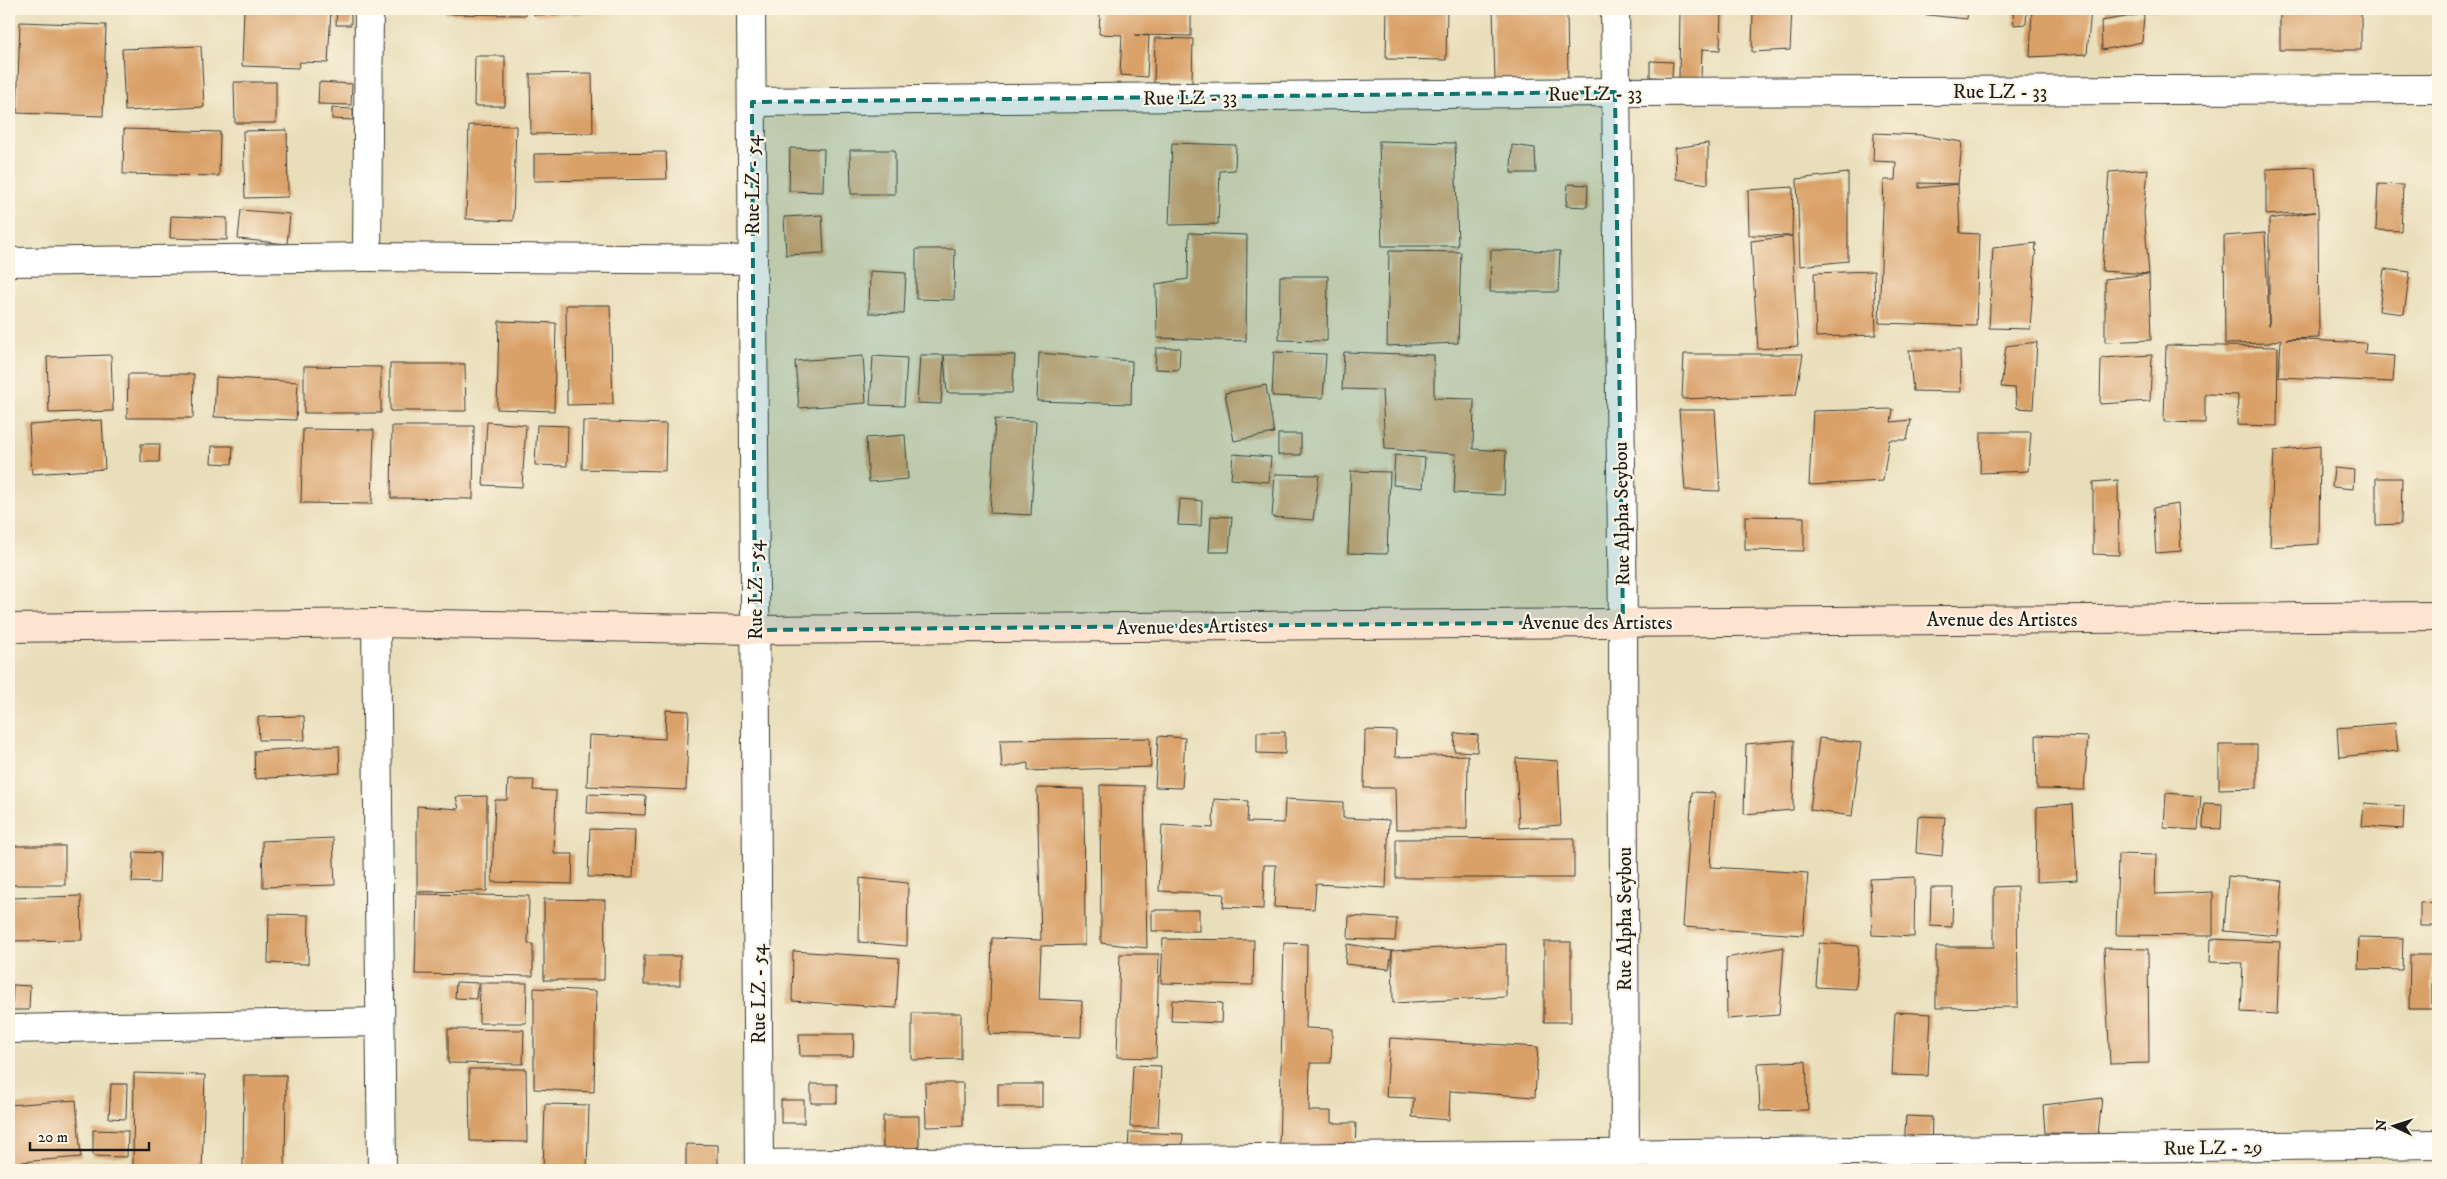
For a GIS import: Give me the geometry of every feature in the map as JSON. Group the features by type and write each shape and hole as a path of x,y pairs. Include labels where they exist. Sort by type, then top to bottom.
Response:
{"street":[{"path":"367,257 369,9"},
{"name":"Rue LZ - 54","path":"752,9 759,1167"},
{"name":"Rue Alpha Seybou","path":"1615,9 1623,622 1625,1162"},
{"name":"Rue LZ - 33","path":"752,102 1615,92 2438,89"},
{"path":"9,262 367,257 753,260"},
{"name":"Avenue des Artistes","path":"9,628 376,623 755,630 2438,616"},
{"path":"376,623 382,1170"},
{"path":"9,1029 380,1022"},
{"name":"Rue LZ - 29","path":"759,1167 1625,1162 2438,1144"}],"highlighted area":[{"path":"1615,92 1623,622 755,630 752,102"}],"building":[{"path":"244,9 331,9 328,63 300,62 298,68 242,66"},
{"path":"337,9 351,9 351,25 336,25"},
{"path":"445,9 526,9 526,15 445,14"},
{"path":"534,9 637,9 637,12 534,15"},
{"path":"1100,9 1191,9 1191,36 1135,35 1149,36 1147,77 1120,75 1122,35 1099,34"},
{"path":"1387,9 1447,9 1446,60 1386,59"},
{"path":"1493,9 1567,9 1568,79 1495,82"},
{"path":"1680,9 1721,9 1720,50 1702,49 1701,80 1679,80"},
{"path":"1753,9 1792,9 1790,50 1752,52"},
{"path":"1918,9 1968,9 1967,19 1918,14"},
{"path":"2013,9 2027,9 2026,24 2014,25"},
{"path":"2032,9 2091,9 2087,54 2030,57"},
{"path":"2105,9 2130,9 2131,10 2106,15"},
{"path":"2151,9 2163,9 2163,10 2151,11"},
{"path":"2280,9 2361,9 2361,50 2280,50"},
{"path":"2144,14 2142,42 2102,50 2101,21"},
{"path":"20,22 106,25 103,116 17,113"},
{"path":"1155,38 1193,39 1192,83 1154,83"},
{"path":"201,46 204,107 125,111 122,49"},
{"path":"475,56 505,56 505,106 474,106"},
{"path":"1650,61 1673,62 1672,78 1650,77"},
{"path":"592,73 593,133 531,134 530,74"},
{"path":"234,82 276,82 276,123 235,123"},
{"path":"319,82 352,84 351,105 318,104"},
{"path":"332,108 353,109 353,120 332,119"},
{"path":"469,125 516,126 513,221 466,219"},
{"path":"124,129 220,132 219,176 123,174"},
{"path":"287,130 288,197 245,198 243,131"},
{"path":"1874,133 1921,135 1962,142 1958,184 1960,233 1979,234 1976,326 1879,323 1884,180 1895,180 1896,162 1873,161","holes":["1919,183 1958,184 1919,188"]},
{"path":"1379,141 1455,143 1458,246 1382,246"},
{"path":"1172,143 1236,145 1235,170 1220,171 1218,224 1169,225"},
{"path":"1708,143 1708,184 1676,179 1675,148"},
{"path":"1512,145 1535,148 1536,173 1511,173"},
{"path":"790,148 824,149 823,192 789,191"},
{"path":"850,150 895,150 895,194 851,194"},
{"path":"666,152 667,179 534,181 534,154"},
{"path":"2315,167 2318,211 2319,338 2286,339 2366,343 2365,354 2395,356 2393,382 2279,377 2281,339 2269,343 2225,344 2224,236 2265,233 2269,326 2269,219 2315,212 2266,215 2266,169"},
{"path":"2148,169 2144,213 2149,274 2102,271 2109,172"},
{"path":"1848,173 1848,261 1800,266 1797,179"},
{"path":"1568,184 1588,185 1587,207 1566,206"},
{"path":"2378,184 2403,185 2401,231 2376,230"},
{"path":"1793,187 1792,236 1749,235 1748,190"},
{"path":"241,210 290,214 287,244 238,239"},
{"path":"822,215 824,253 786,255 784,217"},
{"path":"171,216 227,218 227,240 170,238"},
{"path":"1189,233 1247,235 1246,341 1157,338 1156,284 1188,279"},
{"path":"1792,236 1798,346 1758,349 1751,241"},
{"path":"2036,243 2030,329 1989,328 1993,248"},
{"path":"916,249 955,249 954,300 916,299"},
{"path":"1491,250 1560,251 1558,292 1490,292"},
{"path":"1389,251 1461,252 1458,343 1387,346"},
{"path":"2384,269 2410,272 2404,314 2379,311"},
{"path":"870,271 906,273 904,314 869,313"},
{"path":"1874,271 1876,335 1816,337 1814,273"},
{"path":"2149,274 2151,340 2105,342 2105,279"},
{"path":"1280,276 1328,276 1327,341 1279,340"},
{"path":"566,305 610,305 613,404 567,405"},
{"path":"499,321 556,323 554,411 497,409"},
{"path":"2037,342 2033,409 2017,408 2015,388 2001,387 2006,346"},
{"path":"2166,345 2278,347 2277,426 2237,425 2238,395 2205,394 2205,423 2164,422"},
{"path":"1156,348 1180,348 1179,370 1155,369"},
{"path":"1909,350 1960,350 1961,392 1913,391"},
{"path":"1274,352 1326,354 1323,398 1272,396"},
{"path":"1344,352 1434,355 1434,398 1474,399 1473,449 1506,451 1504,495 1454,493 1456,454 1385,449 1382,390 1342,389"},
{"path":"1039,353 1132,361 1131,404 1037,401"},
{"path":"1684,354 1803,354 1796,395 1682,399"},
{"path":"111,355 113,411 49,413 47,357"},
{"path":"920,355 1015,355 1012,393 947,393 944,356 941,404 917,403"},
{"path":"2152,355 2150,401 2100,404 2101,358"},
{"path":"863,356 866,403 799,408 795,361"},
{"path":"873,356 907,358 904,406 870,405"},
{"path":"390,364 465,364 466,411 390,411"},
{"path":"304,366 381,367 381,413 304,413"},
{"path":"128,374 194,374 193,418 127,418"},
{"path":"216,377 298,382 296,420 214,417"},
{"path":"1266,385 1274,433 1234,441 1225,393"},
{"path":"1893,409 1891,422 1911,420 1907,440 1889,440 1883,481 1809,485 1813,411"},
{"path":"1679,410 1715,410 1720,491 1685,490"},
{"path":"995,419 1036,421 1031,515 990,513"},
{"path":"102,420 105,469 32,474 29,425"},
{"path":"583,421 666,424 665,471 582,469"},
{"path":"487,422 526,425 522,487 483,485"},
{"path":"537,425 568,426 567,466 535,465"},
{"path":"392,426 474,426 473,499 391,498"},
{"path":"303,429 374,430 372,504 301,503"},
{"path":"1981,432 2031,432 2028,471 1980,473"},
{"path":"1278,434 1301,434 1301,455 1278,455"},
{"path":"905,435 908,479 869,482 866,438"},
{"path":"141,444 160,444 159,462 141,462"},
{"path":"212,446 233,446 232,464 211,463"},
{"path":"2320,446 2319,544 2270,547 2274,451"},
{"path":"1233,454 1271,457 1269,482 1231,479"},
{"path":"1395,455 1425,458 1423,488 1393,485"},
{"path":"2334,468 2354,470 2353,489 2332,487"},
{"path":"1351,471 1390,472 1387,554 1348,553"},
{"path":"1275,474 1319,475 1313,520 1272,517"},
{"path":"2376,478 2402,478 2401,524 2376,525"},
{"path":"2118,480 2119,555 2093,554 2093,482"},
{"path":"1180,499 1202,501 1201,526 1178,525"},
{"path":"2178,504 2181,551 2156,553 2153,508"},
{"path":"1211,516 1232,517 1229,552 1209,552"},
{"path":"1745,516 1804,517 1804,551 1745,550"},
{"path":"666,710 689,711 686,790 587,786 589,735 665,739"},
{"path":"304,716 305,740 259,740 258,717"},
{"path":"2395,723 2398,751 2339,757 2337,728"},
{"path":"1365,730 1396,731 1395,757 1468,755 1467,829 1396,829 1395,788 1364,788"},
{"path":"1257,732 1285,732 1285,754 1257,753"},
{"path":"1455,733 1478,735 1477,752 1454,751"},
{"path":"2036,735 2088,737 2084,790 2037,789"},
{"path":"1158,736 1185,738 1182,788 1155,787"},
{"path":"9,737 11,737 10,767 9,767"},
{"path":"1150,738 1151,767 1028,771 1028,763 1002,768 1000,740"},
{"path":"1819,738 1861,743 1852,816 1810,810"},
{"path":"1794,740 1793,810 1744,814 1746,744"},
{"path":"2219,745 2257,745 2257,788 2219,789"},
{"path":"339,746 340,773 255,779 254,751"},
{"path":"1516,758 1558,761 1561,825 1519,828"},
{"path":"508,780 534,780 533,790 556,791 554,854 573,854 572,884 492,882 495,800 507,800"},
{"path":"1100,785 1144,786 1147,948 1101,943"},
{"path":"1037,788 1084,789 1085,945 1041,946 1039,999 1082,1001 1081,1037 989,1034 992,938 1041,940"},
{"path":"1692,792 1715,793 1710,867 1808,873 1803,935 1683,927"},
{"path":"2166,793 2201,796 2198,830 2164,828"},
{"path":"588,794 646,796 645,815 587,813"},
{"path":"487,796 487,891 417,892 417,806 459,809 456,797"},
{"path":"1214,799 1248,801 1247,822 1284,823 1285,799 1343,802 1343,818 1389,820 1386,888 1316,884 1314,909 1274,907 1276,865 1264,865 1263,909 1223,907 1224,894 1159,891 1162,825 1213,828"},
{"path":"2204,803 2222,804 2221,829 2203,828"},
{"path":"2364,803 2404,806 2403,829 2362,826"},
{"path":"2073,804 2077,880 2036,882 2037,807"},
{"path":"1918,816 1945,817 1942,856 1916,853"},
{"path":"590,829 635,830 633,878 588,877"},
{"path":"333,838 335,885 263,887 262,841"},
{"path":"1574,838 1574,878 1396,878 1396,839"},
{"path":"9,846 65,846 65,885 9,885"},
{"path":"134,852 160,853 159,883 132,882"},
{"path":"2118,854 2156,855 2155,894 2213,892 2213,936 2116,935"},
{"path":"2228,876 2283,881 2278,936 2224,931"},
{"path":"1915,877 1914,937 1872,935 1870,879"},
{"path":"860,878 908,883 907,946 859,942"},
{"path":"2017,886 2018,1007 1936,1008 1936,947 1994,947 1994,887"},
{"path":"1931,888 1953,888 1952,927 1930,926"},
{"path":"417,894 529,896 528,944 533,944 533,976 415,974"},
{"path":"81,896 82,940 9,941 9,898"},
{"path":"544,899 605,900 604,980 544,980"},
{"path":"2438,902 2438,926 2420,926 2420,903"},
{"path":"1152,910 1199,910 1199,931 1152,931"},
{"path":"269,914 309,915 308,964 268,963"},
{"path":"1349,916 1397,919 1395,941 1348,939"},
{"path":"2359,937 2403,938 2402,970 2358,969"},
{"path":"1163,939 1254,940 1253,985 1161,983"},
{"path":"2211,939 2280,942 2277,1014 2241,1012 2243,963 2210,962"},
{"path":"1544,942 1571,942 1571,1022 1544,1022"},
{"path":"1284,943 1307,944 1306,1028 1332,1029 1331,1063 1310,1063 1309,1111 1331,1111 1331,1123 1356,1123 1355,1153 1279,1150"},
{"path":"1819,943 1859,946 1856,989 1816,987"},
{"path":"1347,944 1392,951 1389,969 1345,964"},
{"path":"1506,944 1506,997 1393,1003 1392,951"},
{"path":"1784,947 1779,1015 1727,1019 1726,958"},
{"path":"2104,948 2148,949 2149,1063 2110,1064"},
{"path":"793,951 899,958 896,1008 792,1001"},
{"path":"1120,954 1159,954 1156,1058 1117,1057"},
{"path":"2410,955 2432,955 2432,1009 2409,1009"},
{"path":"644,956 680,956 680,985 644,985"},
{"path":"456,982 478,983 476,999 455,998"},
{"path":"480,983 527,983 526,1023 479,1023"},
{"path":"13,985 30,986 29,1010 12,1010"},
{"path":"534,988 596,991 594,1092 534,1089"},
{"path":"1172,1000 1222,1003 1221,1023 1171,1021"},
{"path":"1895,1012 1931,1014 1928,1076 1892,1075"},
{"path":"912,1013 961,1013 961,1059 912,1060"},
{"path":"448,1029 524,1030 523,1064 448,1063"},
{"path":"799,1034 854,1034 853,1056 800,1056"},
{"path":"1390,1038 1538,1047 1535,1097 1450,1091 1449,1120 1412,1117 1414,1098 1386,1097"},
{"path":"1806,1061 1808,1110 1760,1111 1758,1063"},
{"path":"1133,1065 1161,1066 1158,1127 1130,1127"},
{"path":"469,1069 526,1069 527,1142 470,1141"},
{"path":"134,1073 205,1075 202,1170 104,1170 104,1167 133,1169"},
{"path":"244,1075 286,1075 285,1170 243,1170"},
{"path":"925,1083 963,1083 963,1126 926,1127"},
{"path":"111,1084 127,1084 126,1119 109,1118"},
{"path":"811,1084 837,1084 837,1103 811,1103"},
{"path":"998,1084 1042,1084 1042,1107 998,1107"},
{"path":"2102,1098 2098,1134 2045,1133 2043,1105"},
{"path":"76,1100 81,1157 9,1163 9,1105"},
{"path":"781,1100 804,1100 804,1123 781,1123"},
{"path":"545,1104 589,1105 587,1170 543,1170"},
{"path":"883,1116 919,1116 919,1153 883,1154"},
{"path":"1906,1116 1932,1117 1931,1148 1904,1147"},
{"path":"93,1130 128,1131 127,1157 93,1156"},
{"path":"1129,1132 1183,1134 1182,1153 1128,1151"},
{"path":"686,1144 718,1145 718,1170 686,1170"}]}
